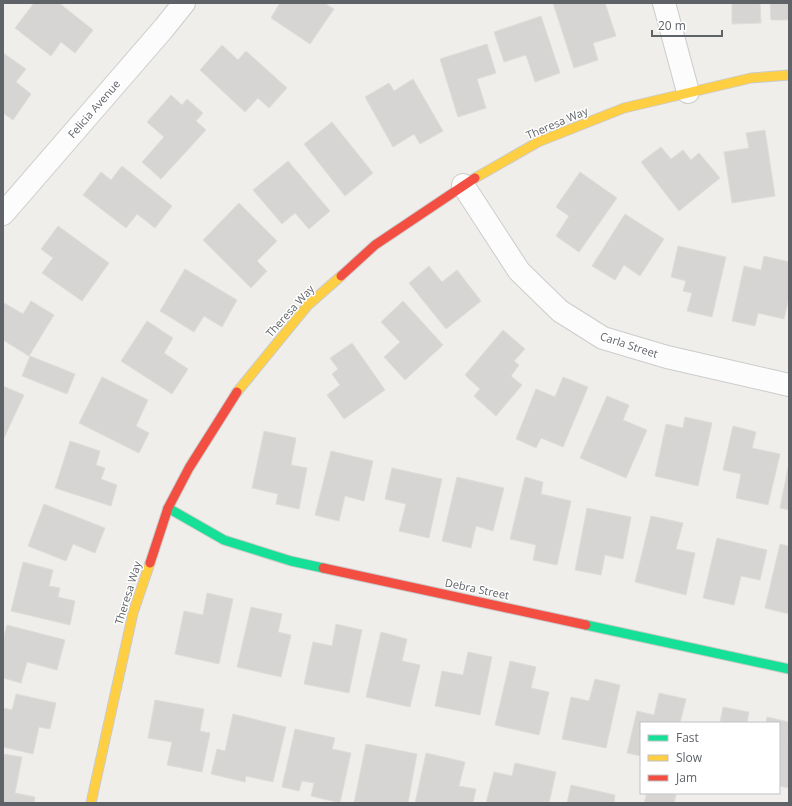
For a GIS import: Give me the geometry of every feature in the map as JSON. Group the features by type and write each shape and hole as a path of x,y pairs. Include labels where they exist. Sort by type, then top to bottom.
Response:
{"street":[{"name":"Felicia Avenue","path":"3,214 184,3"},
{"path":"664,3 688,92"},
{"name":"Theresa Way","path":"94,802 133,613 168,508 189,468 239,389 308,305 375,245 463,185 538,142 624,108 751,78 789,75"},
{"name":"Carla Street","path":"463,185 519,271 560,311 603,338 667,357 789,385"},
{"name":"Debra Street","path":"168,508 224,540 291,561 789,669"}],"building":[{"path":"34,3 59,3 93,30 75,53 61,42 51,56 15,28"},
{"path":"280,3 324,3 334,9 310,44 271,18"},
{"path":"553,3 605,3 616,36 593,43 598,60 574,68"},
{"path":"732,3 760,3 761,23 732,24"},
{"path":"770,3 789,3 789,20 771,20"},
{"path":"541,16 560,73 535,82 526,55 504,62 494,32"},
{"path":"487,44 496,73 477,79 486,108 458,117 440,59"},
{"path":"222,45 238,60 246,51 287,88 269,108 258,98 245,112 200,70"},
{"path":"3,53 26,69 16,82 31,94 13,120 3,113"},
{"path":"413,79 443,131 420,144 414,134 393,147 365,97 389,83 394,91"},
{"path":"171,95 182,105 187,99 203,113 196,121 206,130 161,179 142,162 164,137 147,122"},
{"path":"332,122 373,173 345,196 304,144"},
{"path":"765,130 775,196 732,203 724,152 749,148 746,133"},
{"path":"661,147 671,159 683,150 691,160 699,153 720,178 679,211 641,162"},
{"path":"288,161 330,211 309,229 295,213 282,224 253,190"},
{"path":"122,166 172,206 155,228 137,214 126,228 83,195 101,172 111,180"},
{"path":"580,172 617,198 579,252 556,236 569,216 556,207"},
{"path":"239,203 277,241 257,261 267,271 251,288 203,240"},
{"path":"625,214 664,239 640,276 624,265 615,280 592,266"},
{"path":"58,226 109,263 82,301 42,273 53,258 41,249"},
{"path":"678,246 726,257 712,317 687,311 692,293 683,291 686,281 671,277"},
{"path":"764,256 789,262 789,297 784,319 758,313 755,326 732,321 744,266 761,270"},
{"path":"429,266 442,282 457,270 481,301 446,329 409,283"},
{"path":"185,269 237,300 222,327 204,316 194,332 160,311"},
{"path":"31,301 54,315 29,356 3,340 3,305 4,303 23,314"},
{"path":"403,301 443,345 405,380 384,357 400,342 381,322"},
{"path":"147,321 173,338 164,353 188,369 172,394 121,361"},
{"path":"503,330 525,349 514,361 519,365 511,376 522,385 496,416 474,396 480,389 465,375"},
{"path":"352,343 385,390 344,419 327,395 340,385 332,374 338,369 330,358"},
{"path":"30,356 75,374 67,394 22,376"},
{"path":"102,377 148,400 136,426 149,433 139,453 79,423"},
{"path":"563,377 588,387 563,447 541,438 536,448 516,439 536,389 555,397"},
{"path":"3,386 24,395 3,440"},
{"path":"607,396 629,405 623,420 647,430 626,478 580,458"},
{"path":"685,417 712,423 698,486 655,476 666,424 683,428"},
{"path":"733,426 756,432 752,448 780,454 768,505 736,498 741,474 723,470"},
{"path":"264,431 296,438 291,465 307,468 299,509 276,504 278,494 252,488"},
{"path":"70,441 100,451 96,465 105,468 101,479 117,485 111,506 55,488"},
{"path":"331,451 373,461 364,501 345,496 339,521 315,515"},
{"path":"789,463 789,510 780,508"},
{"path":"392,468 442,479 429,538 399,531 406,504 385,499"},
{"path":"457,477 504,488 493,531 476,526 471,548 442,541"},
{"path":"525,477 543,482 541,494 571,501 557,565 533,560 536,545 510,539"},
{"path":"44,504 105,528 95,553 73,544 66,561 28,546"},
{"path":"587,508 631,517 623,559 605,555 601,575 575,570"},
{"path":"651,516 683,523 676,549 695,553 686,595 635,582"},
{"path":"717,538 767,550 760,580 741,576 734,605 703,598"},
{"path":"780,544 789,546 789,614 765,608"},
{"path":"23,562 53,570 49,586 60,588 58,597 75,601 70,625 11,611"},
{"path":"207,593 233,599 219,664 175,654 184,611 203,615"},
{"path":"251,607 282,614 278,632 291,635 281,677 237,667"},
{"path":"336,624 362,630 349,693 304,684 313,642 332,646"},
{"path":"7,625 65,640 57,670 27,662 21,683 3,678 3,640"},
{"path":"381,632 407,639 402,661 420,665 410,707 366,697"},
{"path":"468,652 492,657 480,715 435,706 442,671 463,675"},
{"path":"510,661 536,667 531,688 549,692 539,735 495,725"},
{"path":"595,679 620,685 606,748 562,739 571,697 589,701"},
{"path":"659,693 686,699 680,722 640,722 640,756 627,753 637,711 654,715"},
{"path":"16,694 56,703 50,729 39,727 33,754 3,747 3,708 12,710"},
{"path":"155,700 204,709 200,731 210,733 202,772 167,765 172,742 148,738"},
{"path":"723,707 749,712 747,722 720,722"},
{"path":"233,714 286,727 273,782 246,776 245,782 211,774 217,749 225,751"},
{"path":"767,717 789,722 789,788 780,786 780,722 766,722"},
{"path":"295,729 335,738 332,749 351,753 340,803 311,796 314,783 302,781 299,791 282,787"},
{"path":"366,744 417,754 408,803 354,803"},
{"path":"426,753 465,762 459,786 476,789 473,803 415,803"},
{"path":"3,754 22,757 15,793 35,797 34,803 3,803"},
{"path":"515,763 556,772 549,803 486,803 494,772 512,776"},
{"path":"571,785 615,795 614,803 567,803"},
{"path":"647,794 676,795 674,803 644,803"}],"traffic: fast":[{"path":"168,508 224,540 291,561 323,568"},
{"path":"586,625 789,669"}],"traffic: slow":[{"path":"475,178 538,142 624,108 751,78 789,75"},
{"path":"237,392 308,305 341,276"},
{"path":"91,803 133,613 150,563"}],"traffic: jam":[{"path":"341,276 375,245 475,178"},
{"path":"150,563 168,508 189,468 237,392"},
{"path":"323,568 586,625"}]}
